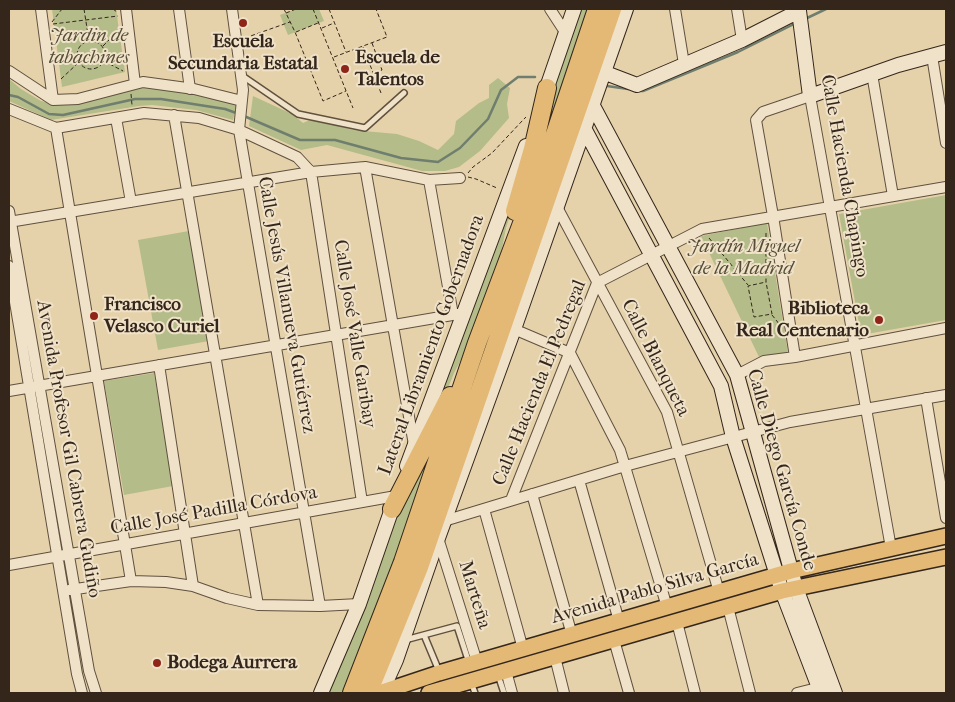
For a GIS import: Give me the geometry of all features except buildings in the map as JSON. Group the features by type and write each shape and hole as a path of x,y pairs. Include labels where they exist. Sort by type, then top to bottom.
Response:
{"highway":[{"path":"352,693 403,562 477,342 550,149 597,9"},
{"path":"378,693 419,567 509,327 612,9"},
{"path":"506,268 512,221 533,149 547,88"},
{"path":"394,503 477,342"}],"main road":[{"name":"Avenida Pablo Silva García","path":"378,693 439,673 784,573 946,536"},
{"name":"Avenida Pablo Silva García","path":"429,693 467,688 502,672 789,590 946,557"}],"street":[{"path":"41,9 53,100"},
{"path":"179,9 190,89"},
{"name":"Calle Jesús Villanueva Gutiérrez","path":"232,9 244,90 240,122 248,182 320,606"},
{"path":"550,9 565,32"},
{"name":"Lateral Libramiento Gobernadora","path":"321,693 359,604 458,314 509,194 574,9"},
{"path":"378,693 396,660 509,327 557,206 626,9"},
{"path":"676,9 684,64"},
{"path":"737,9 742,40"},
{"path":"124,12 133,89"},
{"path":"603,72 637,84 800,15"},
{"name":"Calle Hacienda Chapingo","path":"800,15 810,96 891,548"},
{"path":"795,357 769,217 756,120 763,112 898,65 946,52"},
{"path":"932,56 946,143"},
{"path":"9,71 53,100 78,99 133,89 143,82 190,89 242,101"},
{"path":"872,74 892,196"},
{"name":"Calle Diego García Conde","path":"592,104 737,376 752,432 784,573 826,689"},
{"path":"9,109 56,128 144,113 240,122 297,157 311,172"},
{"path":"174,115 258,605"},
{"path":"116,118 130,202"},
{"path":"56,128 131,581"},
{"name":"Calle Diego García Conde","path":"584,128 721,386 733,437 784,573"},
{"path":"365,167 414,446"},
{"path":"10,222 311,172 365,167 429,180 460,178"},
{"name":"Calle José Valle Garibay","path":"311,172 362,502"},
{"path":"9,391 458,314 429,180"},
{"name":"Calle Hacienda El Pedregal","path":"511,500 597,282 702,228 946,186"},
{"name":"Calle Blanqueta","path":"557,206 667,412 719,592"},
{"name":"Avenida Profesor Gil Cabrera Gudiño","path":"9,211 57,556 77,674 82,693"},
{"name":"Avenida Profesor Gil Cabrera Gudiño","path":"9,266 96,693"},
{"path":"509,327 570,353 620,450 667,607"},
{"path":"737,376 764,361 795,357 946,328"},
{"path":"159,365 193,586"},
{"path":"444,521 625,466 790,422 946,395"},
{"path":"926,398 946,518"},
{"path":"580,480 619,621"},
{"path":"532,494 572,635"},
{"name":"Calle José Padilla Córdova","path":"9,565 362,502 394,503"},
{"path":"484,509 523,649"},
{"name":"Marteña","path":"438,538 473,663"},
{"path":"63,591 131,581 166,582 193,586 227,598 258,605 320,606 359,604"},
{"path":"728,607 750,693"},
{"path":"677,622 695,693"},
{"path":"614,640 629,693"},
{"path":"555,657 564,693"},
{"path":"77,674 90,671"},
{"path":"502,672 512,693"},
{"path":"797,693 826,689"}],"lane":[{"path":"241,75 298,114 365,128 404,93"},
{"path":"402,640 457,626 473,663"},
{"path":"424,635 439,673"},
{"path":"502,672 504,693"}],"path":[{"path":"62,9 50,24 86,21 124,12"},
{"path":"84,9 89,41"},
{"path":"284,9 323,101 346,91"},
{"path":"286,13 296,9"},
{"path":"313,9 352,108"},
{"path":"329,9 346,52"},
{"path":"333,58 387,37 376,9"},
{"path":"237,41 290,22"},
{"path":"295,32 319,23"},
{"path":"321,28 335,23"},
{"path":"102,47 123,26"},
{"path":"89,41 96,42 104,51 104,61 98,67 90,69 79,63 77,54 81,45 89,41"},
{"path":"372,42 382,70 373,73"},
{"path":"363,46 380,92"},
{"path":"104,61 125,72"},
{"path":"58,82 79,63"},
{"path":"132,105 133,89"},
{"path":"509,194 476,179 465,177 474,167 492,154 522,120 527,117"},
{"path":"702,228 748,286 754,317 772,314 766,282 769,217"},
{"path":"748,286 766,282"}],"green space":[{"name":"Jardin de tabachines","path":"52,9 116,9 125,72 62,87"},
{"path":"296,9 319,9 324,21 288,35 280,15"},
{"path":"579,9 591,9 530,184 550,97"},
{"path":"498,78 510,88 507,104 509,118 480,151 459,167 445,171 422,171 327,145 301,150 249,126 253,96 292,114 303,123 312,119 353,130 397,134 438,150 454,134 456,121 479,103 489,98 489,85"},
{"path":"9,79 41,101 58,105 79,102 142,86 193,93 237,102 233,120 196,110 152,105 51,120 9,101"},
{"path":"517,182 521,183 506,228 495,284 476,332 454,373 437,416 432,414"},
{"path":"946,195 946,320 861,335 839,214"},
{"name":"Jardín Miguel de la Madrid","path":"767,223 788,353 759,357 701,236"},
{"path":"189,231 209,341 158,350 138,240"},
{"path":"154,373 173,486 124,495 104,381"},
{"path":"444,422 351,681 344,693 327,693 396,509"}],"waterway":[{"path":"805,19 826,9"},
{"path":"638,91 643,91 738,52 796,23"},
{"path":"244,116 300,140 335,140 401,158 438,162 460,148 488,119 501,90 518,77 535,77"},
{"path":"607,86 628,89"},
{"path":"9,95 18,97 49,114 63,115 135,99 161,99 225,109 239,114"}],"place":[{"name":"Escuela Secundaria Estatal","path":"243,23"},
{"name":"Escuela de Talentos","path":"345,69"},
{"name":"Francisco Velasco Curiel","path":"94,316"},
{"name":"Biblioteca Real Centenario","path":"879,320"},
{"name":"Bodega Aurrera","path":"157,663"}]}
